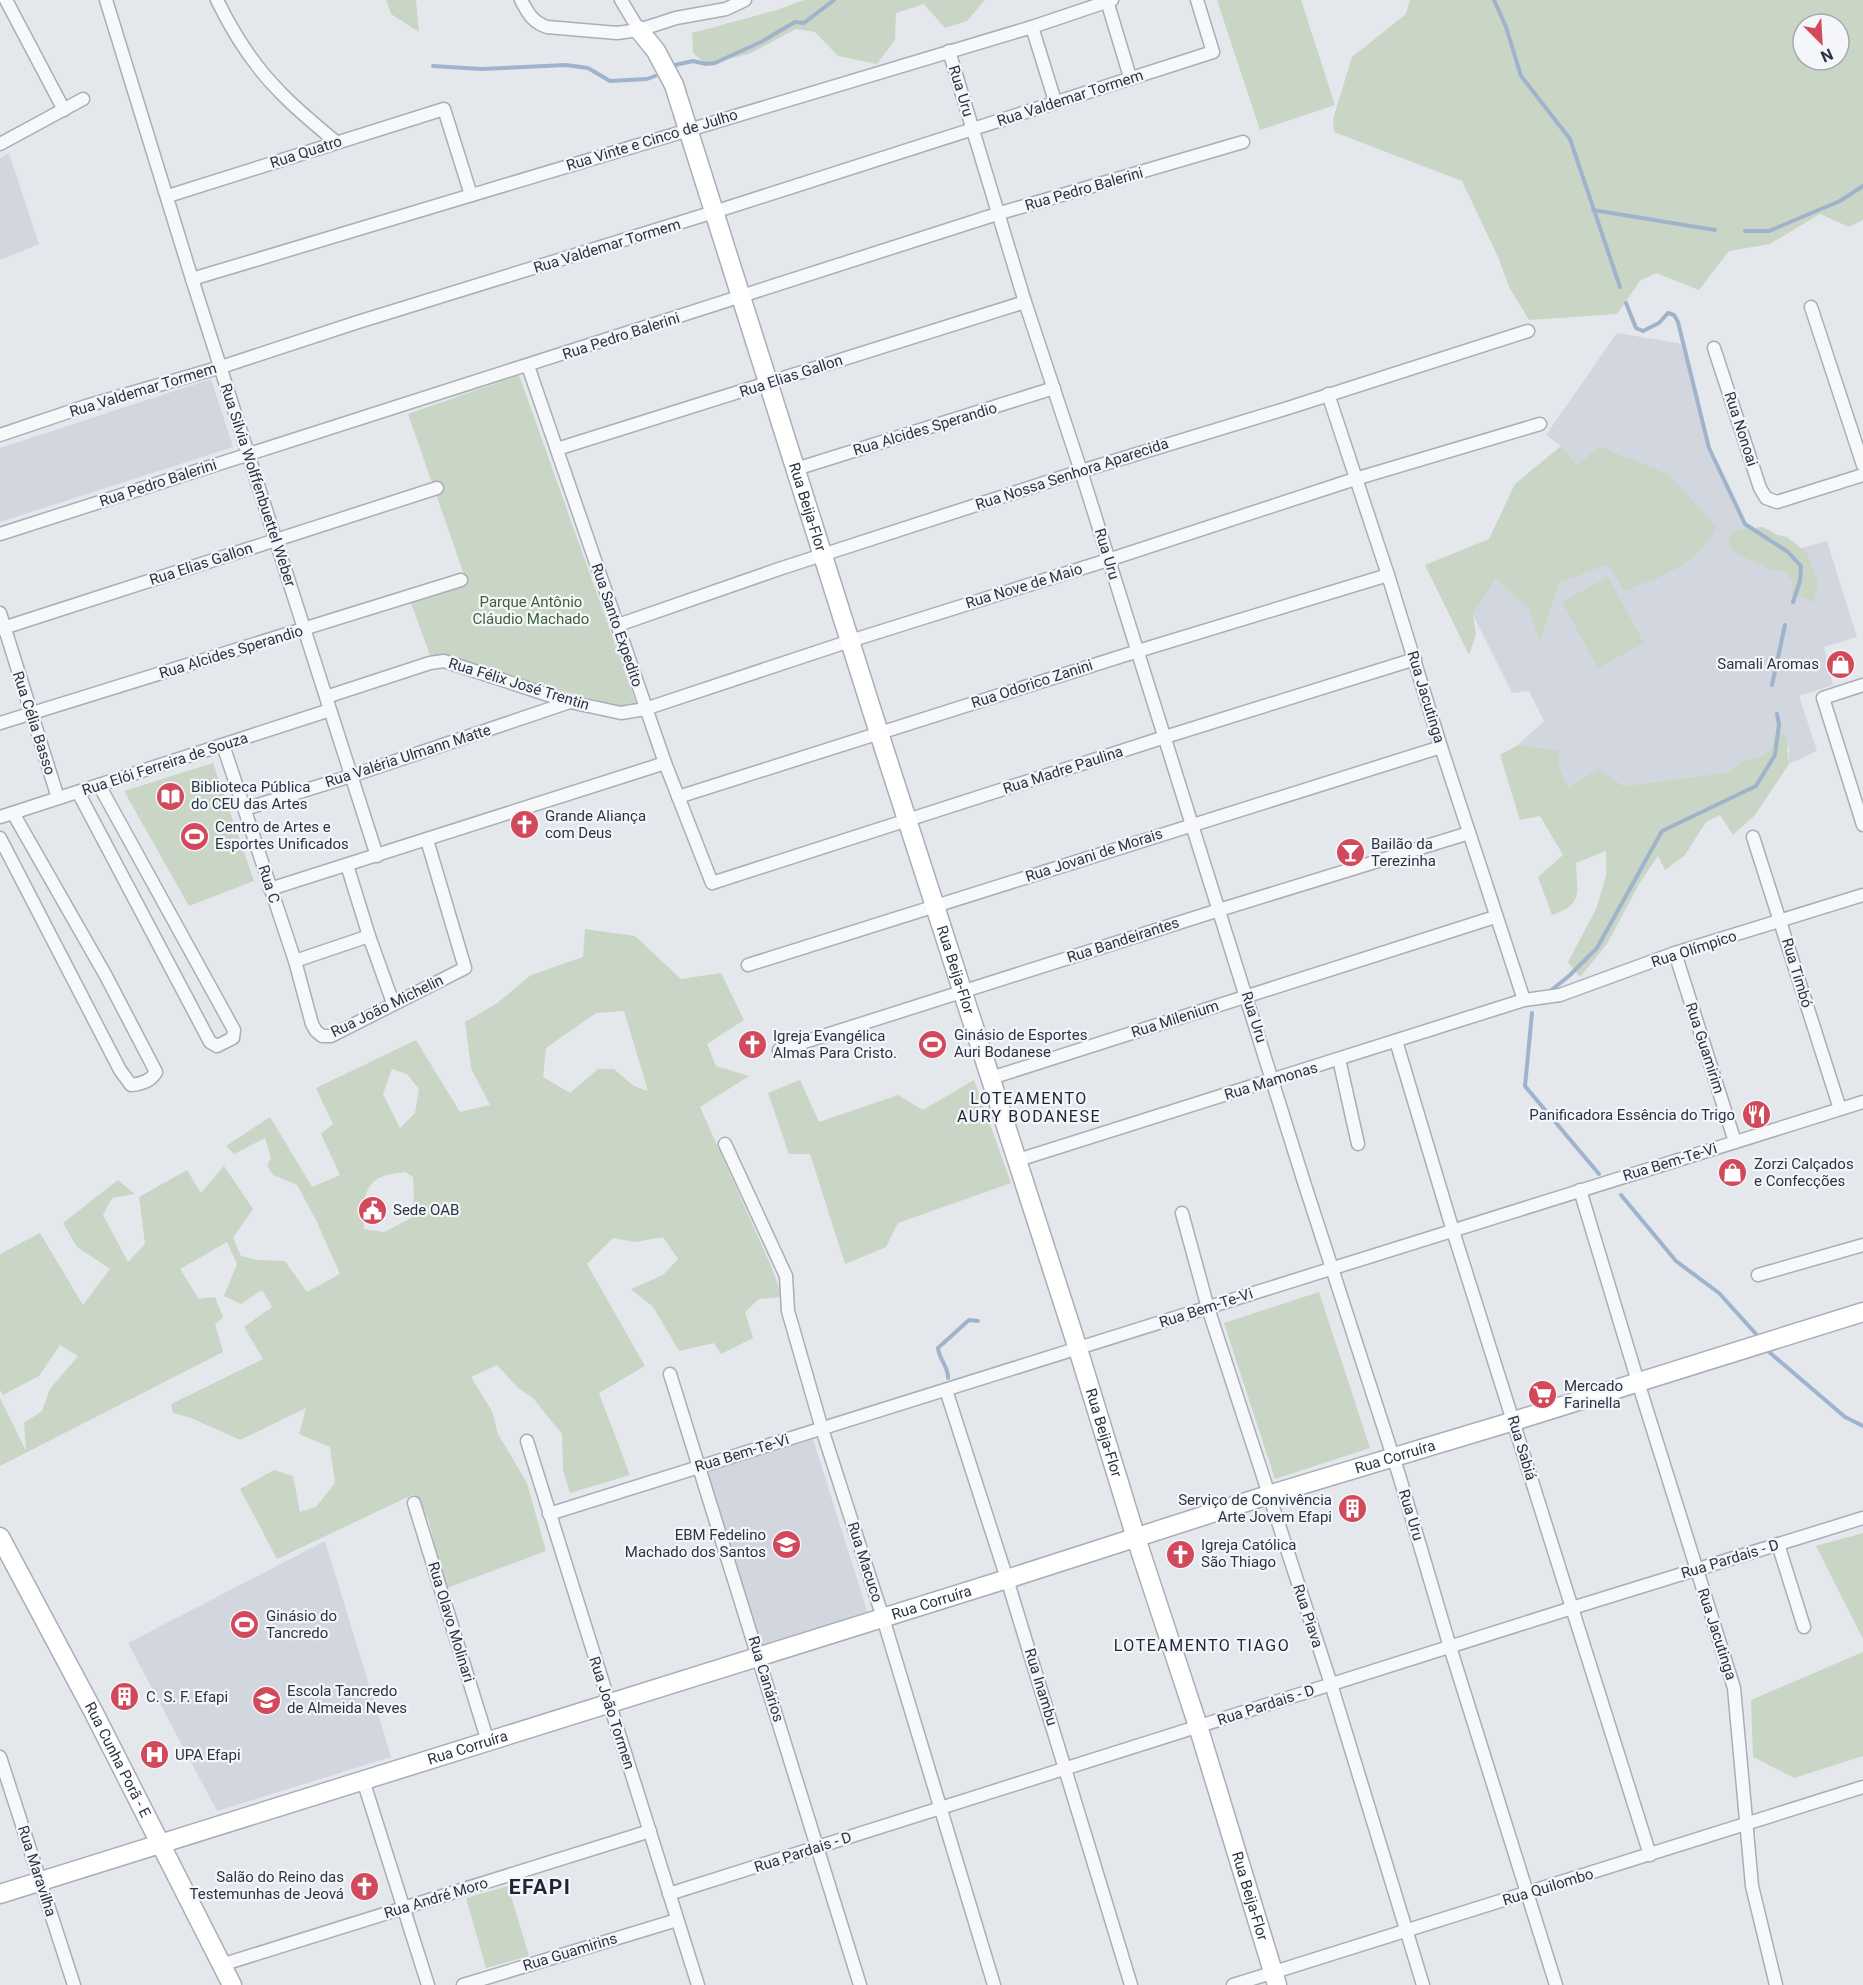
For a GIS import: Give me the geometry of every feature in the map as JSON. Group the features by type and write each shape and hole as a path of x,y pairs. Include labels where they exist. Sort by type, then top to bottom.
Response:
{"street":[{"path":"6,0 64,110"},
{"name":"Rua Silvia Wolffenbuettel Weber","path":"106,0 192,279 376,856"},
{"path":"217,0 226,20 279,91 336,142"},
{"path":"521,0 537,24 547,27 617,33 639,30 723,4 745,0"},
{"name":"Rua Beija-Flor","path":"621,0 639,30 656,51 674,85 879,733 1018,1160 1136,1538 1198,1726 1275,1979"},
{"name":"Rua Valdemar Tormem","path":"0,435 714,212 1213,52 1197,0"},
{"path":"1109,1 1130,77"},
{"name":"Rua Vinte e Cinco de Julho","path":"192,279 1032,27 1109,1"},
{"path":"1032,27 1055,101"},
{"name":"Rua Uru","path":"949,51 1024,302 1081,471 1193,823 1556,1985"},
{"path":"0,144 83,99"},
{"name":"Rua Quatro","path":"168,196 444,109 471,195"},
{"name":"Rua Pedro Balerini","path":"0,534 997,214 1243,142"},
{"name":"Rua Elias Gallon","path":"557,449 1024,302"},
{"path":"1811,307 1863,465"},
{"name":"Rua Nossa Senhora Aparecida","path":"618,625 823,554 1528,331"},
{"name":"Rua Nonoai","path":"1714,348 1760,488 1766,498 1777,502 1863,475"},
{"name":"Rua Santo Expedito","path":"528,366 664,763 712,883"},
{"name":"Rua Alcides Sperandio","path":"796,469 1054,388"},
{"name":"Rua Jacutinga","path":"1328,394 1415,659 1495,917 1524,1000"},
{"name":"Rua Nove de Maio","path":"645,709 1355,479 1540,424"},
{"name":"Rua Elias Gallon","path":"2,629 437,488"},
{"name":"Rua Odorico Zanini","path":"678,797 1138,651 1388,575"},
{"name":"Rua Alcides Sperandio","path":"0,723 461,580"},
{"name":"Rua Célia Basso","path":"0,614 2,629 58,798"},
{"name":"Rua Madre Paulina","path":"712,883 1415,659"},
{"name":"Rua Félix José Trentin","path":"326,697 430,663 444,661 570,702 621,713 645,709"},
{"path":"1863,685 1823,698 1863,825"},
{"name":"Rua Valéria Ulmann Matte","path":"245,808 351,776 570,702"},
{"name":"Rua Elói Ferreira de Souza","path":"0,817 330,710"},
{"name":"Rua C","path":"223,745 295,961 312,1024"},
{"name":"Rua Jovani de Morais","path":"748,965 936,907 1193,823 1441,747"},
{"path":"270,889 664,763"},
{"path":"78,792 210,1042 217,1046 233,1038 234,1030 99,785"},
{"path":"0,838 120,1070 131,1084 139,1084 152,1078 156,1072 106,976 13,813"},
{"name":"Rua Bandeirantes","path":"779,1050 1469,833"},
{"name":"Rua Timbó","path":"1753,837 1840,1110"},
{"name":"Rua João Michelin","path":"312,1024 322,1036 331,1036 465,968 427,840"},
{"path":"347,865 393,1003"},
{"name":"Rua Olímpico","path":"1524,1000 1560,995 1675,953 1863,895"},
{"name":"Rua Milenium","path":"991,1078 1495,917"},
{"path":"295,961 369,936"},
{"name":"Rua Guamirim","path":"1675,953 1735,1142"},
{"name":"Rua Mamonas","path":"1018,1160 1524,1000"},
{"name":"Rua Sabiá","path":"1396,1041 1453,1231 1650,1855"},
{"path":"1340,1059 1358,1144"},
{"name":"Rua Bem-Te-Vi","path":"549,1514 1863,1102"},
{"name":"Rua Macuco","path":"725,1144 786,1276 788,1311 822,1429 883,1618 994,1985"},
{"name":"Rua Jacutinga","path":"1580,1190 1734,1688 1752,1886 1776,1985"},
{"name":"Rua Piava","path":"1182,1213 1208,1308 1331,1684 1423,1985"},
{"path":"1758,1275 1863,1245"},
{"name":"Rua Corruíra","path":"0,1894 1268,1495 1863,1312"},
{"name":"Rua Canários","path":"670,1374 860,1985"},
{"name":"Rua Inambu","path":"946,1390 1066,1768 1131,1985"},
{"name":"Rua João Tormen","path":"527,1441 698,1985"},
{"name":"Rua Olavo Molinari","path":"414,1503 488,1742"},
{"name":"Rua Pardais - D","path":"669,1894 1863,1518"},
{"name":"Rua Cunha Porã - E","path":"0,1538 93,1711 232,1985"},
{"path":"1778,1545 1804,1627"},
{"name":"Rua Maravilha","path":"0,1757 75,1985"},
{"path":"363,1780 428,1985"},
{"name":"Rua Quilombo","path":"1233,1985 1275,1979 1407,1931 1863,1787"},
{"name":"Rua André Moro","path":"221,1965 650,1831"},
{"name":"Rua Guamirins","path":"463,1985 677,1920"}],"shaded area":[{"path":"9,153 39,244 0,260 0,158"},
{"path":"1617,333 1683,344 1709,448 1745,524 1788,552 1827,541 1857,637 1824,647 1833,685 1799,696 1817,751 1789,764 1789,747 1772,748 1762,755 1743,761 1729,772 1622,786 1568,789 1559,767 1559,750 1518,745 1544,721 1529,691 1512,693 1473,615 1496,578 1528,609 1540,640 1559,583 1608,563 1624,591 1628,458 1599,446 1577,465 1561,446 1546,435"},
{"path":"211,379 233,447 0,522 0,448"},
{"name":"EBM Fedelino Machado dos Santos","path":"813,1439 868,1614 760,1648 705,1473"},
{"name":"Escola Tancredo de Almeida Neves","path":"325,1541 391,1757 217,1811 128,1643"}],"green space":[{"path":"386,0 416,0 419,32 391,14"},
{"path":"804,0 985,0 967,21 945,28 924,4 896,13 895,40 877,64 838,56 815,32 796,29 749,54 706,64 693,53 692,33 777,10"},
{"path":"1217,0 1301,0 1335,105 1260,130"},
{"path":"1410,0 1863,0 1863,220 1849,227 1820,214 1770,244 1729,251 1699,290 1656,273 1640,281 1617,314 1529,320 1509,287 1499,259 1462,181 1334,132 1333,119 1352,57 1406,14"},
{"name":"Parque Antônio Cláudio Machado","path":"519,375 637,706 628,709 437,656 431,658 411,603 467,583 408,414"},
{"path":"1561,446 1577,465 1599,446 1668,474 1717,527 1710,540 1690,560 1678,568 1624,591 1608,564 1559,583 1540,641 1528,609 1496,578 1473,615 1476,635 1469,655 1425,565 1489,539 1515,484"},
{"path":"1763,527 1787,537 1807,553 1818,582 1814,602 1791,593 1793,582 1786,572 1769,569 1733,552 1728,541 1734,530"},
{"path":"1608,577 1644,643 1598,668 1562,602"},
{"path":"1776,734 1786,735 1789,764 1755,815 1733,835 1720,815 1706,822 1685,855 1665,870 1658,856 1639,884 1607,944 1580,977 1568,962 1596,909 1606,876 1606,851 1576,863 1577,889 1574,901 1562,911 1552,915 1538,877 1563,855 1540,816 1520,820 1500,755 1518,745 1559,750 1559,767 1568,788 1598,769 1623,786 1729,772 1743,761 1763,755 1772,748"},
{"name":"Centro de Artes e Esportes Unificados","path":"213,763 254,881 189,906 124,791"},
{"path":"585,929 635,936 681,979 721,973 744,1020 707,1044 716,1066 749,1076 700,1107 772,1268 782,1297 759,1299 745,1312 753,1338 721,1354 714,1343 679,1351 653,1307 631,1289 663,1275 678,1259 663,1237 635,1242 613,1238 587,1264 645,1366 599,1393 630,1475 570,1493 563,1470 562,1434 533,1398 518,1388 497,1365 471,1377 492,1411 498,1434 527,1483 546,1551 444,1589 429,1521 414,1494 277,1559 240,1489 274,1470 293,1476 300,1512 316,1507 335,1483 330,1447 299,1434 306,1408 240,1440 191,1418 173,1413 171,1404 263,1359 244,1327 272,1307 262,1290 241,1304 224,1296 237,1264 227,1242 180,1269 199,1299 215,1297 223,1317 215,1324 223,1352 0,1466 0,1398 26,1451 24,1423 42,1411 50,1389 78,1356 60,1345 39,1376 3,1395 0,1390 0,1254 40,1233 83,1305 110,1269 77,1247 63,1223 118,1180 135,1194 112,1198 103,1215 128,1262 145,1244 139,1197 187,1170 201,1193 224,1166 253,1209 233,1238 241,1256 257,1260 285,1261 307,1292 340,1274 316,1220 297,1185 273,1175 267,1166 271,1158 265,1138 234,1154 226,1146 270,1117 312,1187 340,1175 321,1134 333,1124 316,1088 416,1040 460,1112 490,1105 471,1068 465,1022 496,1004 531,975 583,957","holes":["624,1011 648,1091 634,1086 614,1069 598,1069 570,1093 543,1077 546,1048 596,1013","392,1069 407,1074 419,1089 415,1113 400,1128 383,1094","405,1172 413,1177 414,1196 411,1218 384,1232 364,1229 365,1200 370,1186 374,1181 390,1174"]},
{"path":"800,1080 819,1122 898,1095 923,1110 974,1080 1011,1183 898,1223 886,1247 845,1264 810,1154 789,1154 768,1093"},
{"path":"1319,1292 1370,1448 1275,1479 1224,1323"},
{"path":"1863,1533 1863,1639 1816,1546"},
{"path":"1863,1652 1863,1756 1794,1778 1753,1757 1751,1700"},
{"path":"508,1886 529,1956 486,1968 466,1898"}],"waterway":[{"path":"675,65 693,61 706,64 715,63 761,42 795,22 804,23 834,0"},
{"path":"1494,0 1506,27 1521,76 1570,139 1620,287"},
{"path":"433,66 481,69 566,65 588,68 610,81 647,79 655,76"},
{"path":"1745,231 1769,231 1840,201 1863,186"},
{"path":"1593,210 1715,230"},
{"path":"1626,303 1636,328 1643,331 1659,323 1668,313 1674,315 1678,322 1709,448 1745,524 1788,552 1801,566 1800,581 1793,602"},
{"path":"1772,685 1785,625"},
{"path":"1548,993 1597,948 1662,831 1756,786 1775,755 1779,724 1777,714"},
{"path":"1532,1013 1525,1086 1599,1174"},
{"path":"1621,1195 1676,1261 1719,1293 1756,1334"},
{"path":"948,1378 938,1348 969,1320 978,1321"},
{"path":"1769,1352 1845,1417 1863,1426"}],"place":[{"name":"Samali Aromas","path":"1840,664"},
{"name":"Biblioteca Pública do CEU das Artes","path":"170,796"},
{"name":"Grande Aliança com Deus","path":"524,825"},
{"name":"Centro de Artes e Esportes Unificados","path":"194,836"},
{"name":"Bailão da Terezinha","path":"1350,853"},
{"name":"Ginásio de Esportes Auri Bodanese","path":"933,1044"},
{"name":"Igreja Evangélica Almas Para Cristo.","path":"752,1045"},
{"name":"Panificadora Essência do Trigo","path":"1756,1115"},
{"name":"Zorzi Calçados e Confecções","path":"1733,1173"},
{"name":"Sede OAB","path":"372,1210"},
{"name":"Mercado Farinella","path":"1543,1395"},
{"name":"Serviço de Convivência Arte Jovem Efapi","path":"1353,1509"},
{"name":"EBM Fedelino Machado dos Santos","path":"787,1544"},
{"name":"Igreja Católica São Thiago","path":"1180,1554"},
{"name":"Ginásio do Tancredo","path":"245,1625"},
{"name":"C. S. F. Efapi","path":"125,1697"},
{"name":"Escola Tancredo de Almeida Neves","path":"266,1700"},
{"name":"UPA Efapi","path":"154,1755"},
{"name":"Salão do Reino das Testemunhas de Jeová","path":"365,1886"}],"district":[{"name":"LOTEAMENTO AURY BODANESE","path":"1029,1107"},
{"name":"LOTEAMENTO TIAGO","path":"1202,1645"},
{"name":"EFAPI","path":"540,1887"}]}
